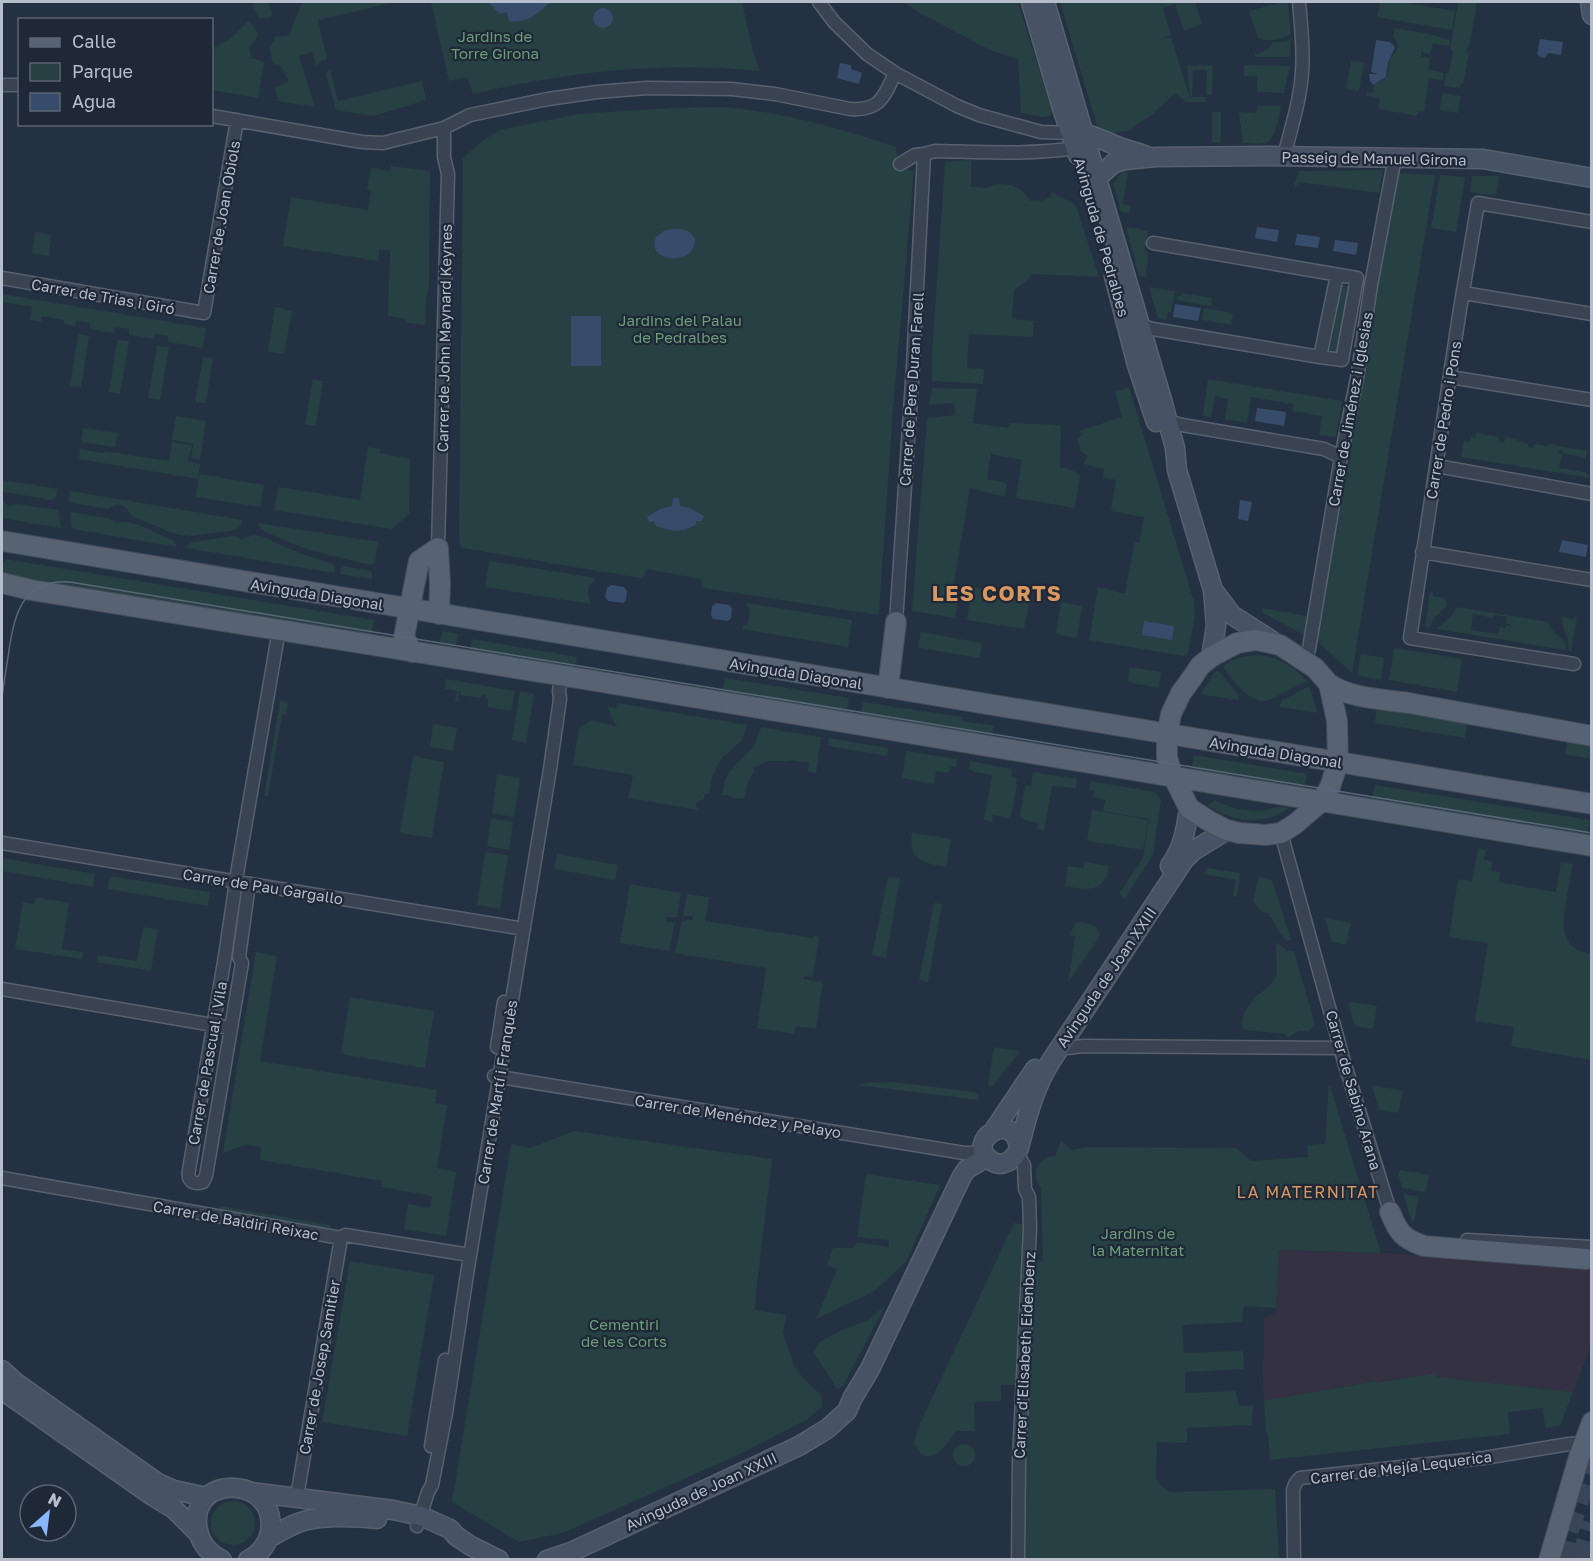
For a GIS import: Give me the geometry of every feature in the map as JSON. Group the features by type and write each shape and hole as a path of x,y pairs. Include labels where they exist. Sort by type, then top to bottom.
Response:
{"main road":[{"name":"Avinguda Diagonal","path":"2,542 1592,804"},
{"path":"412,652 404,637 414,580 419,561 438,549 441,584 439,614"},
{"path":"2,584 412,652 560,683 1173,776 1592,846"},
{"path":"888,688 896,622"},
{"path":"1329,684 1337,721 1338,762 1330,787 1322,801 1281,833 1266,835 1227,830 1209,822 1189,808 1167,758 1167,734 1171,714 1181,693 1200,666 1211,657 1238,643 1256,640 1280,645 1305,660 1329,684 1353,695 1393,700 1592,736"},
{"path":"1390,1212 1396,1227 1402,1234 1424,1246 1589,1253"},
{"path":"1550,1560 1565,1504 1588,1443 1592,1422"}],"street":[{"path":"819,2 834,22 867,54 895,73 957,106 979,115 1041,132 1082,137 1101,142 1106,164 1093,182"},
{"name":"Avinguda de Pedralbes","path":"1032,2 1062,108 1082,137"},
{"name":"Avinguda de Pedralbes","path":"1046,2 1093,182 1104,240 1133,324 1137,365 1161,419 1165,454 1178,470 1213,590 1216,626 1211,657"},
{"path":"1284,156 1294,119 1302,74 1302,30 1299,2"},
{"path":"1590,2 1592,15"},
{"path":"213,116 362,142 383,142 444,128 470,115 519,104 597,92 646,88 732,89 775,94 860,110 879,103 886,94 895,73"},
{"path":"2,86 18,85"},
{"name":"Carrer de Joan Obiols","path":"204,314 237,120"},
{"name":"Carrer de John Maynard Keynes","path":"438,549 448,174 444,157 444,128"},
{"path":"900,164 915,155 934,152 1046,152 1082,137 1156,157"},
{"name":"Carrer de Pere Duran Farell","path":"896,622 924,154"},
{"path":"1093,182 1114,164 1125,160 1156,157"},
{"name":"Passeig de Manuel Girona","path":"1156,157 1483,159 1592,178"},
{"name":"Carrer de Jiménez i Iglesias","path":"1305,660 1310,649 1341,457 1395,158"},
{"name":"Carrer de Pedro i Pons","path":"1574,664 1410,638 1478,203 1592,222"},
{"path":"1133,324 1342,360 1357,278 1153,243"},
{"path":"1320,357 1337,275"},
{"name":"Carrer de Trias i Giró","path":"2,278 204,314"},
{"path":"1463,293 1592,314"},
{"path":"1450,376 1592,400"},
{"path":"1161,419 1324,449 1341,457"},
{"path":"1437,466 1592,494"},
{"path":"1422,552 1592,580"},
{"name":"Avinguda de Pedralbes","path":"1213,590 1232,615 1280,645"},
{"name":"Carrer de Pascual i Vila","path":"249,884 239,957 242,963 205,1180 199,1184 193,1183 188,1176 279,630"},
{"name":"Carrer de Martí i Franquès","path":"419,1521 428,1492 426,1480 467,1254 520,929 554,699 560,683"},
{"name":"Avinguda de Joan XXIII","path":"994,1130 1176,857 1186,833 1189,808"},
{"name":"Avinguda de Joan XXIII","path":"1018,1150 1035,1092 1058,1049 1184,860 1193,850 1227,830"},
{"name":"Carrer de Sabino Arana","path":"1281,833 1340,1048 1390,1212"},
{"name":"Carrer de Pau Gargallo","path":"2,843 520,929"},
{"path":"225,956 239,957"},
{"path":"2,989 231,1028"},
{"path":"1058,1049 1075,1046 1340,1048"},
{"name":"Carrer de Menéndez y Pelayo","path":"496,1076 987,1157"},
{"path":"1005,1129 1016,1138 1018,1150 1010,1161 1004,1164 987,1157 983,1147 987,1135 994,1130 1005,1129"},
{"name":"Carrer d'Elisabeth Eidenbenz","path":"1018,1150 1024,1165 1025,1189 1029,1197 1030,1227 1019,1460 1018,1560"},
{"name":"Avinguda de Joan XXIII","path":"547,1560 799,1446 827,1429 847,1411 870,1369 966,1169 987,1157"},
{"name":"Avinguda de Joan XXIII","path":"847,1411 854,1411 866,1400 879,1377 971,1182 987,1157"},
{"name":"Carrer de Baldiri Reixac","path":"2,1178 341,1238 345,1235 467,1254"},
{"name":"Carrer de Josep Samitier","path":"297,1497 341,1238"},
{"path":"2,1370 15,1382 158,1483 174,1490 206,1497"},
{"path":"2,1390 174,1509 204,1547 222,1560"},
{"name":"Carrer de Mejía Lequerica","path":"1294,1560 1293,1490 1300,1478 1484,1458 1588,1443"},
{"path":"204,1547 197,1520 198,1511 206,1497 219,1489 238,1487 251,1492 393,1510 419,1521 426,1528 445,1538 456,1536 499,1560"},
{"path":"248,1560 262,1550 269,1538 270,1520 264,1503 251,1492"},
{"path":"269,1538 286,1528 310,1519 356,1517 419,1521"}],"shaded area":[{"path":"1278,1250 1591,1264 1591,1346 1573,1392 1436,1377 1435,1373 1375,1383 1374,1381 1264,1401 1264,1318 1276,1313"}],"green space":[{"path":"255,2 268,2 273,15 271,18 259,18 252,6"},
{"path":"302,2 396,2 318,20 327,59 316,66 312,52 299,56 315,107 278,101 275,88 289,81 280,65 273,64 269,47 275,41 274,37 289,35"},
{"name":"Jardins de Torre Girona","path":"431,2 742,2 752,48 760,71 723,68 651,68 545,79 473,94 467,77 449,81"},
{"path":"905,2 1018,2 1052,111 1051,115 1044,117 1021,113 1018,59 990,50 918,12"},
{"path":"1060,2 1195,2 1202,24 1184,31 1175,4 1163,8 1171,35 1160,40 1171,37 1190,98 1187,66 1213,65 1212,95 1206,95 1207,70 1193,70 1192,97 1205,97 1205,102 1186,102 1175,93 1152,115 1131,128 1132,130 1112,133 1097,126"},
{"path":"1288,2 1291,34 1275,40 1258,38 1249,11"},
{"path":"1380,2 1403,2 1455,11 1452,30 1377,17"},
{"path":"1458,2 1477,2 1469,48 1466,52 1469,53 1463,84 1460,88 1444,86 1453,50 1450,50"},
{"path":"249,20 255,29 257,34 249,49 252,58 264,62 258,98 213,90 213,48 231,38"},
{"path":"1395,28 1450,40 1449,46 1433,43 1430,54 1421,52 1421,57 1430,58 1429,70 1444,73 1443,80 1429,78 1424,112 1418,111 1417,116 1378,109 1380,99 1367,96 1366,92 1373,93 1374,85 1388,76 1389,62 1398,46 1393,37"},
{"path":"1291,38 1290,57 1255,57 1254,55 1267,50 1273,42 1286,42"},
{"path":"1351,61 1364,62 1359,91 1346,89"},
{"path":"1244,65 1290,66 1284,93 1257,92 1257,76 1244,76"},
{"path":"330,69 338,101 422,81 426,100 374,116 336,110 326,74"},
{"path":"1442,93 1461,96 1458,113 1440,110"},
{"path":"1257,106 1281,106 1275,131 1267,142 1243,143 1239,112 1256,113"},
{"name":"Jardins del Palau de Pedralbes","path":"672,108 737,108 817,123 896,147 900,163 905,168 914,171 893,409 879,613 877,615 704,588 701,579 646,569 644,576 640,578 460,546 463,158 499,130 578,114"},
{"path":"1212,112 1221,112 1220,143 1212,143"},
{"path":"971,160 971,187 1012,185 1021,190 1031,201 1042,201 1050,197 1052,192 1074,204 1099,277 1032,274 1028,280 1014,290 1012,319 1034,321 1033,337 969,334 967,368 984,369 983,384 932,381 945,162"},
{"path":"391,166 430,171 429,286 425,325 388,316 390,250 379,250 379,261 283,246 291,197 368,210 371,191 367,190 371,168 391,171"},
{"path":"1383,170 1379,193 1299,182 1294,186 1299,171"},
{"path":"1122,172 1128,172 1123,204 1131,206 1129,213 1121,212 1113,184"},
{"path":"1392,173 1435,175 1352,673 1317,641 1349,463 1350,449 1346,432"},
{"path":"1440,175 1465,177 1456,232 1431,228"},
{"path":"1472,176 1499,176 1496,196 1470,192"},
{"path":"1126,227 1148,231 1145,251 1148,252 1146,277 1139,276"},
{"path":"35,232 51,235 49,256 32,253"},
{"path":"1342,285 1349,286 1336,352 1330,350"},
{"path":"1149,287 1175,291 1171,312 1168,312 1166,320 1158,318"},
{"path":"1182,293 1212,298 1211,306 1176,300 1177,296 1182,296"},
{"path":"2,294 206,328 203,348 168,342 168,336 155,334 154,339 129,335 129,329 115,327 114,333 90,329 90,323 76,321 75,326 64,324 64,320 42,316 41,322 30,320 32,307 2,302"},
{"path":"275,307 292,311 284,354 268,351"},
{"path":"1204,308 1233,313 1231,325 1202,320"},
{"path":"78,334 89,336 81,387 70,386"},
{"path":"117,340 129,341 120,394 109,392"},
{"path":"157,346 169,347 160,400 148,398"},
{"path":"203,357 213,358 206,403 195,402"},
{"path":"313,379 323,381 316,426 305,424"},
{"path":"1208,379 1342,401 1336,437 1319,435 1322,416 1292,411 1293,404 1251,397 1247,423 1225,419 1228,399 1215,396 1211,417 1203,416"},
{"path":"1129,387 1194,602 1195,615 1188,652 1184,656 1089,640 1098,587 1125,594 1134,543 1139,543 1144,517 1111,511 1116,480 1103,477 1104,469 1083,464 1088,456 1081,451 1077,438 1082,435 1079,431 1122,417 1115,392"},
{"path":"932,388 977,389 973,423 1008,428 1010,423 1061,425 1060,467 1072,470 1080,476 1075,508 1016,498 1022,460 991,454 987,479 1007,483 1005,497 970,488 954,583 960,585 955,618 912,611 927,418 955,415 954,403 929,405"},
{"path":"176,416 206,421 200,460 191,458 193,444 172,440"},
{"path":"83,428 118,433 115,447 81,442"},
{"path":"1476,433 1499,437 1499,442 1504,443 1505,437 1517,439 1517,441 1528,443 1528,447 1533,448 1534,444 1548,446 1549,444 1587,451 1586,458 1558,450 1558,453 1562,454 1559,468 1586,472 1590,478 1461,457 1464,441 1470,442 1471,437 1475,438"},
{"path":"172,442 192,445 188,461 200,464 198,479 79,459 80,449 169,461"},
{"path":"368,447 381,449 380,453 410,459 409,514 392,529 274,510 278,487 360,500"},
{"path":"199,474 264,485 260,507 196,497"},
{"path":"2,480 58,489 53,500 4,492 2,491"},
{"path":"70,491 243,520 235,530 182,535 132,516 121,505 108,509 72,503 68,499"},
{"path":"2,501 9,506 17,504 58,510 61,528 2,518"},
{"path":"70,512 107,518 117,523 138,525 174,541 177,547 72,529"},
{"path":"258,523 378,542 375,562 372,565 303,547 266,532 259,527"},
{"path":"253,535 333,564 334,573 186,548 193,542 234,536 242,539"},
{"path":"5,559 374,620 371,638 2,577 2,562"},
{"path":"489,561 595,578 594,582 589,585 590,604 485,587"},
{"path":"345,566 370,571 372,579 340,574 341,568"},
{"path":"972,587 1030,597 1024,629 967,620"},
{"path":"1430,592 1433,596 1445,598 1447,606 1435,617 1429,628 1425,627"},
{"path":"1061,602 1082,606 1077,638 1056,634"},
{"path":"747,603 852,620 848,647 742,629 748,623 750,610"},
{"path":"1457,607 1548,622 1552,630 1562,638 1566,650 1437,629","holes":["1473,614 1493,618 1494,615 1507,617 1506,624 1510,626 1500,627 1498,634 1471,630"]},
{"path":"1262,608 1307,616 1304,635 1263,613"},
{"path":"1562,617 1574,619 1577,617 1571,651 1569,651"},
{"path":"442,631 458,634 455,652 439,649"},
{"path":"921,632 982,643 980,658 920,648 918,646"},
{"path":"472,639 577,657 574,672 470,654"},
{"path":"1394,648 1462,659 1457,692 1389,680"},
{"path":"1361,654 1384,658 1381,680 1357,675"},
{"path":"1256,655 1284,663 1296,670 1307,681 1267,701 1260,701 1247,695 1223,667 1238,658"},
{"path":"1130,667 1161,672 1159,688 1128,682"},
{"path":"1218,670 1239,695 1238,700 1201,693"},
{"path":"725,678 849,698 846,717 731,698 731,692 723,691"},
{"path":"446,679 515,691 511,711 488,707 486,695 482,695 481,698 460,695 461,691 459,691 459,701 455,701 457,691 445,689"},
{"path":"1309,686 1318,713 1280,707 1281,701"},
{"path":"520,691 534,694 526,743 512,740"},
{"path":"280,701 288,702 286,715 282,715 268,796 264,796"},
{"path":"863,702 962,717 962,721 994,726 992,736 983,734 983,739 860,719"},
{"path":"617,703 748,725 741,741 718,764 709,794 705,794 704,799 695,803 699,810 628,798 633,775 573,765 579,728 591,720 617,727 607,707 616,708"},
{"path":"1377,707 1591,743 1591,759 1565,754 1567,742 1467,725 1465,738 1375,723"},
{"path":"433,724 457,728 453,751 430,747"},
{"path":"761,727 821,737 816,773 808,772 809,763 788,760 767,761 753,768 755,771 748,781 744,798 722,796 729,772 754,746"},
{"path":"829,738 888,748 887,756 828,746"},
{"path":"906,751 957,759 956,767 950,767 949,773 936,771 934,784 902,778"},
{"path":"1194,755 1307,774 1304,792 1191,774"},
{"path":"413,756 444,762 432,838 400,833"},
{"path":"970,761 1012,769 1011,777 1017,779 1017,785 1011,816 1007,818 993,815 992,822 984,820 992,775 969,770"},
{"path":"1033,772 1077,779 1076,788 1052,786 1044,830 1037,829 1038,823 1020,817 1025,786 1031,786"},
{"path":"497,774 520,778 514,817 492,813"},
{"path":"1090,781 1155,792 1161,799 1153,855 1125,898 1119,894 1143,858 1149,819 1103,811 1105,800 1093,797 1094,791 1089,790"},
{"path":"1375,785 1590,820 1587,839 1371,803"},
{"path":"1215,800 1244,810 1291,807 1271,817 1249,820 1228,816 1208,805"},
{"path":"1092,810 1148,820 1143,850 1087,841"},
{"path":"491,818 513,822 509,850 487,846"},
{"path":"912,833 951,839 946,867 924,862 915,855 912,850"},
{"path":"1478,848 1486,850 1484,860 1493,861 1491,871 1500,872 1499,882 1556,892 1561,862 1573,864 1564,928 1565,936 1573,947 1591,954 1591,1060 1511,1046 1514,1027 1475,1021 1488,943 1449,937 1458,879 1472,881"},
{"path":"485,852 508,855 500,909 477,905"},
{"path":"557,854 618,865 615,880 554,869"},
{"path":"2,858 95,874 93,887 2,871"},
{"path":"1085,862 1109,866 1103,882 1099,886 1088,889 1065,886 1068,866 1083,868"},
{"path":"1207,868 1240,873 1237,897 1233,896 1236,880 1204,874"},
{"path":"110,876 210,892 208,906 108,889"},
{"path":"1259,876 1272,880 1291,940 1286,941 1268,913 1261,911 1253,901"},
{"path":"888,877 900,878 886,958 872,955"},
{"path":"630,884 681,893 677,917 667,917 665,922 675,922 669,951 620,943"},
{"path":"687,894 709,897 705,921 813,938 814,936 819,937 813,977 804,976 804,979 823,982 816,1029 796,1026 794,1034 757,1028 766,968 675,953 682,921 692,920 693,916 683,916"},
{"path":"36,897 69,903 62,949 83,952 82,959 15,949 23,902 34,904"},
{"path":"934,903 942,904 928,982 919,980"},
{"path":"1325,918 1351,923 1346,945 1332,942"},
{"path":"1081,922 1093,926 1098,930 1100,936 1068,983 1075,936 1069,935 1076,923"},
{"path":"143,927 158,929 151,971 97,962 98,955 137,961"},
{"path":"1276,942 1287,951 1294,951 1315,1025 1309,1031 1298,1031 1288,1038 1285,1034 1245,1030 1241,1025 1244,1012 1255,997 1270,986 1277,975"},
{"path":"256,952 277,956 260,1061 437,1090 435,1103 447,1105 437,1168 456,1172 446,1236 404,1229 408,1204 430,1208 432,1196 381,1187 382,1181 260,1160 261,1147 245,1145 223,1153"},
{"path":"350,997 434,1011 425,1068 341,1054"},
{"path":"1352,1002 1377,1006 1373,1029 1355,1026 1348,1004"},
{"path":"994,1047 1020,1051 993,1086 988,1085"},
{"path":"894,1082 975,1092 979,1100 857,1085"},
{"name":"Jardins de la Maternitat","path":"1329,1083 1381,1253 1279,1250 1276,1308 1244,1306 1242,1322 1182,1325 1184,1353 1243,1351 1244,1369 1185,1372 1185,1393 1236,1391 1239,1406 1253,1405 1252,1425 1187,1428 1187,1443 1157,1442 1156,1478 1160,1485 1170,1492 1275,1489 1279,1559 1025,1559 1025,1472 1035,1261 1043,1261 1041,1188 1036,1177 1040,1163 1055,1156 1061,1140 1072,1150 1088,1147 1236,1148 1251,1161 1308,1157 1307,1145 1325,1144"},
{"path":"1373,1085 1403,1091 1398,1113 1379,1110"},
{"name":"Cementiri de les Corts","path":"574,1131 772,1159 754,1310 786,1315 783,1333 794,1365 803,1378 819,1393 822,1398 822,1407 806,1420 740,1454 563,1533 519,1542 452,1502 511,1144 530,1148"},
{"path":"1400,1170 1429,1175 1426,1192 1402,1188 1398,1173"},
{"path":"8,1172 169,1199 168,1204 5,1179"},
{"path":"866,1174 940,1185 906,1262 873,1292 816,1319 837,1269 827,1266 833,1248 854,1248 857,1242 889,1247 889,1240 857,1237"},
{"path":"1403,1194 1419,1197 1414,1221 1411,1220"},
{"path":"220,1206 331,1225 330,1233 219,1212"},
{"path":"1014,1223 1022,1224 1015,1385 1001,1385 1001,1401 974,1402 975,1431 957,1431 937,1454 925,1456 914,1444 917,1430"},
{"path":"350,1261 434,1275 407,1436 322,1422"},
{"path":"885,1306 843,1386 837,1389 814,1353 818,1343 866,1321"},
{"path":"1435,1373 1436,1377 1573,1392 1560,1426 1545,1428 1543,1408 1508,1412 1510,1434 1270,1460 1264,1401 1375,1381 1376,1383"},
{"path":"964,1444 972,1447 975,1455 972,1463 964,1466 956,1463 953,1455 956,1447"},
{"path":"233,1501 242,1502 249,1507 254,1514 254,1532 249,1539 242,1544 233,1545 224,1544 217,1539 212,1532 211,1523 212,1514 217,1507 224,1502"}],"water":[{"path":"488,2 550,2 532,17 521,21 509,21 507,12 500,14"},
{"path":"603,8 610,11 613,18 610,25 603,28 596,25 593,18 596,11"},
{"path":"1540,39 1563,42 1561,55 1548,53 1545,58 1540,57 1537,54"},
{"path":"1376,40 1390,42 1395,47 1388,63 1386,77 1373,85 1369,74 1379,74 1371,72"},
{"path":"840,63 851,65 851,69 862,73 859,84 837,78"},
{"path":"1257,227 1279,230 1277,242 1255,238"},
{"path":"676,229 692,234 695,239 693,248 680,258 664,256 655,246 656,237 665,230"},
{"path":"1297,234 1320,237 1318,248 1295,245"},
{"path":"1335,240 1358,243 1356,255 1333,251"},
{"path":"1175,304 1201,308 1198,321 1173,317"},
{"path":"571,316 601,316 601,366 571,366"},
{"path":"1257,408 1286,412 1284,426 1255,421"},
{"path":"673,498 679,498 680,506 690,508 704,516 702,521 696,521 696,525 678,531 656,526 654,521 649,522 647,517 660,509 672,506"},
{"path":"1240,500 1252,502 1248,521 1238,519"},
{"path":"1562,540 1588,545 1586,557 1559,552"},
{"path":"611,585 624,587 627,591 626,600 623,603 608,601 605,597 607,588"},
{"path":"716,603 729,605 732,608 731,618 728,621 713,619 712,606"},
{"path":"1144,621 1174,626 1172,640 1142,635"}],"tunnel":[{"path":"1561,1560 1592,1462"},
{"path":"1581,1560 1592,1523"}],"tram line":[{"path":"2,697 11,636 24,601 41,586 70,582 1592,833"}],"district":[{"name":"LES CORTS","path":"997,593"},
{"name":"LA MATERNITAT","path":"1308,1192"}]}
